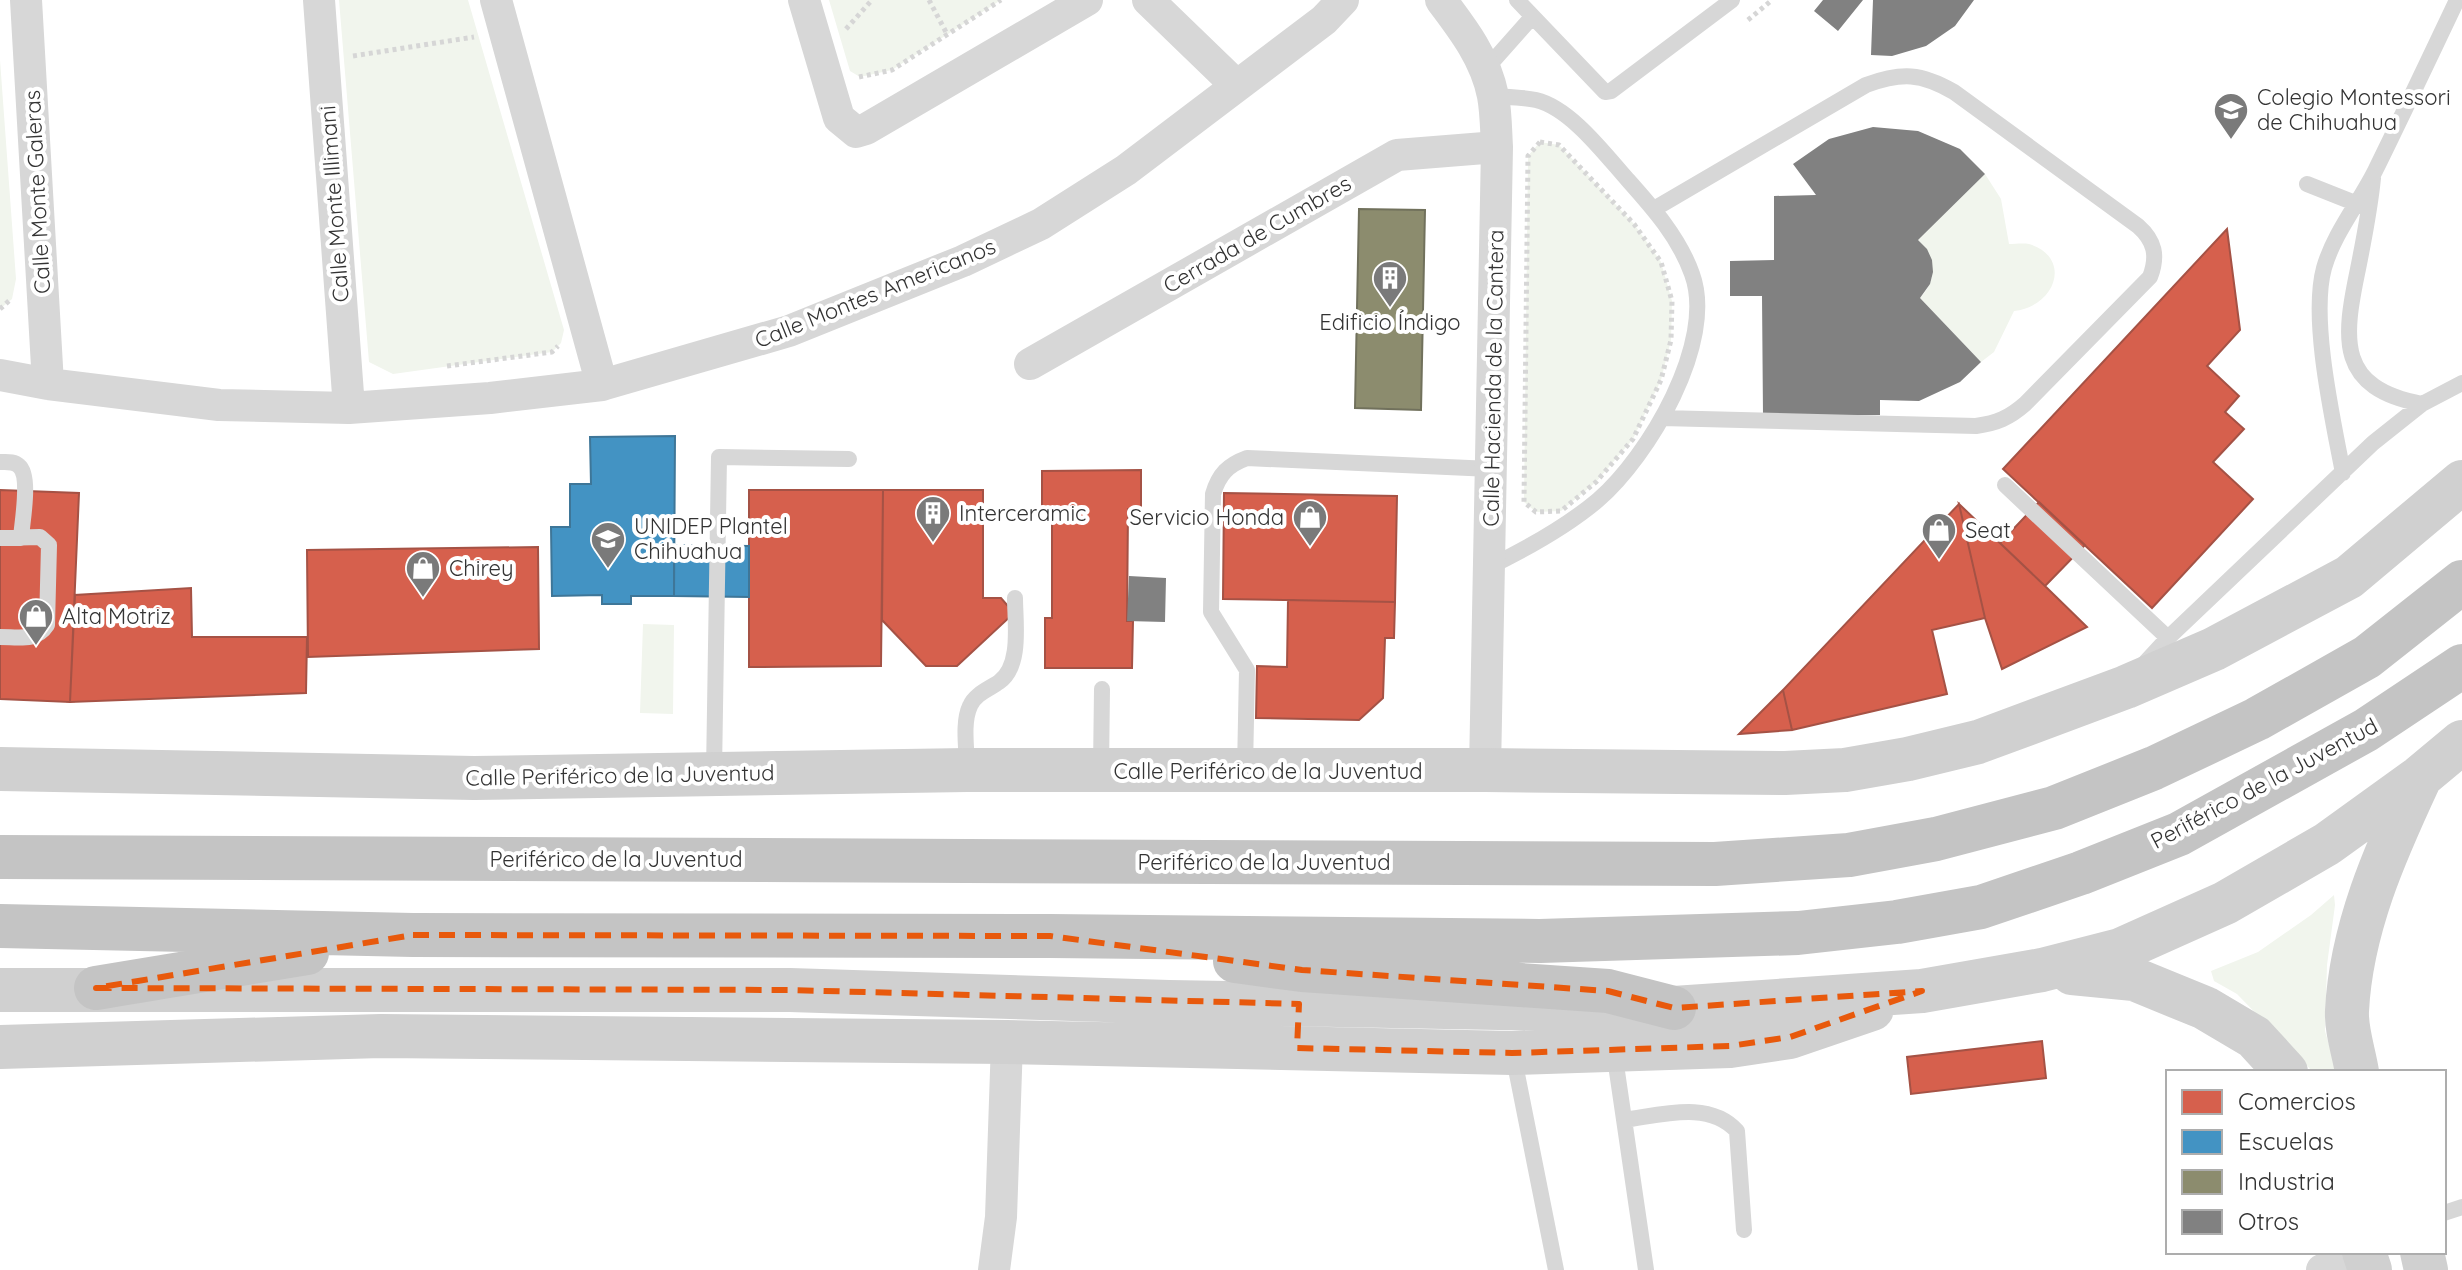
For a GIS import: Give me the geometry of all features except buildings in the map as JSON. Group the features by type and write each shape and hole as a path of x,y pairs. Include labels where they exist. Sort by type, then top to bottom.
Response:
{"highway":[{"name":"Periférico de la Juventud","path":"0,857 1715,864 1849,855 1936,839 2054,808 2154,768 2257,719 2367,657 2462,582"},
{"name":"Periférico de la Juventud","path":"0,926 413,935 1540,941 1812,932 1897,922 1981,907 2081,873 2179,834 2366,730 2462,666"},
{"path":"96,988 413,935"},
{"path":"1050,936 1302,970 1608,991 1674,1008"}],"main road":[{"name":"Calle Periférico de la Juventud","path":"0,769 474,778 967,770 1785,773 1845,770 1978,742 2126,687 2214,649 2349,577 2462,482"},
{"path":"0,990 790,990 1560,1009 1674,1008 1922,991 2042,970 2120,950 2225,903 2327,844 2420,777 2462,742"},
{"path":"2357,1070 2347,1013 2358,936 2383,858 2420,777"},
{"path":"2042,970 2134,979 2205,1008 2254,1037 2284,1070"},
{"path":"0,1047 381,1036 1007,1042 1512,1053 1730,1046 1790,1037 1922,991"},
{"path":"1297,1048 1299,1004"}],"street":[{"name":"Calle Monte Galeras","path":"26,0 48,384"},
{"name":"Calle Monte Illimani","path":"319,0 349,408"},
{"path":"496,0 602,385"},
{"path":"804,0 839,118 856,132 1087,0"},
{"path":"1148,0 1237,86"},
{"name":"Calle Montes Americanos","path":"0,375 48,384 219,405 349,408 490,398 602,385 789,331 963,261 1028,231 1126,170 1324,20 1343,0"},
{"name":"Calle Hacienda de la Cantera","path":"1441,0 1473,45 1489,83 1497,147 1485,770"},
{"name":"Cerrada de Cumbres","path":"1030,364 1397,155 1497,147"},
{"path":"994,1270 1001,1217 1007,1042"},
{"path":"2322,1270 2359,1254"}],"lane":[{"path":"1517,0 1605,92 1611,91 1732,0"},
{"path":"2422,404 2380,391 2361,375 2350,350 2347,326 2363,207 2374,173 2457,0"},
{"path":"1489,567 1529,547 1598,500 1649,442 1683,379 1694,335 1694,276 1681,249 1654,209 1573,121 1535,100 1489,83 1532,17"},
{"path":"1654,209 1866,85 1887,78 1911,76 1933,80 1954,92 2138,226 2149,236 2155,250 2150,277 2025,404 2011,417 1996,423 1976,426 1662,418"},
{"path":"2307,184 2363,207"},
{"path":"2343,473 2319,304 2324,268 2336,239 2363,207"},
{"path":"2126,687 2168,638 2373,443 2422,404 2462,383"},
{"path":"714,774 719,457 849,459"},
{"path":"1244,771 1247,670 1211,612 1213,494 1218,480 1230,464 1247,458 1491,469"},
{"path":"6,462 19,465 25,475 21,538"},
{"path":"2005,485 2168,638"},
{"path":"0,538 40,537 49,545 47,625 38,635 31,637 0,637"},
{"path":"967,770 969,707 982,692 1003,679 1010,667 1014,651 1015,598"},
{"path":"1101,771 1102,689"},
{"path":"1614,1049 1646,1270"},
{"path":"1512,1053 1556,1270"},
{"path":"1624,1120 1708,1112 1726,1119 1737,1131 1744,1230"}],"path":[{"path":"836,24 840,35 872,0"},
{"path":"929,0 947,34"},
{"path":"850,71 860,77 892,70 1001,0"},
{"path":"344,57 479,37 475,24"},
{"path":"1540,142 1559,145 1634,224 1661,262 1672,301 1671,340 1661,380 1633,439 1596,482 1561,511 1536,512 1524,502 1528,156 1540,142"},
{"path":"441,367 552,352 561,343"}],"highlighted area":[{"path":"413,935 1050,936 1302,970 1608,991 1674,1008 1922,991 1790,1037 1730,1046 1512,1053 1297,1048 1299,1004 790,990 96,988"}],"shaded area":[{"path":"339,0 468,0 564,330 561,343 552,352 393,374 369,362"},
{"path":"829,0 1001,0 892,70 860,77 850,71"},
{"path":"0,60 16,279 12,299 0,309"},
{"path":"1540,142 1559,145 1634,224 1661,262 1672,301 1671,340 1661,380 1633,439 1596,482 1561,511 1536,512 1524,502 1528,156"},
{"path":"1985,174 2001,199 2009,244 2029,244 2042,250 2051,259 2054,280 2041,300 2014,311 1994,352 1981,362 1920,298 1930,283 1932,269 1928,254 1918,240"},
{"path":"643,624 674,625 673,714 640,713"},
{"path":"2334,895 2325,1031 2336,1070 2311,1070 2237,994 2214,981 2211,971 2258,952"}],"place":[{"name":"Colegio Montessori de Chihuahua","path":"2231,141"},
{"name":"Edificio Índigo","path":"1390,309"},
{"name":"Interceramic","path":"933,544"},
{"name":"Servicio Honda","path":"1310,548"},
{"name":"Seat","path":"1939,561"},
{"name":"UNIDEP Plantel Chihuahua","path":"608,570"},
{"name":"Chirey","path":"423,599"},
{"name":"Alta Motriz","path":"36,647"}]}
